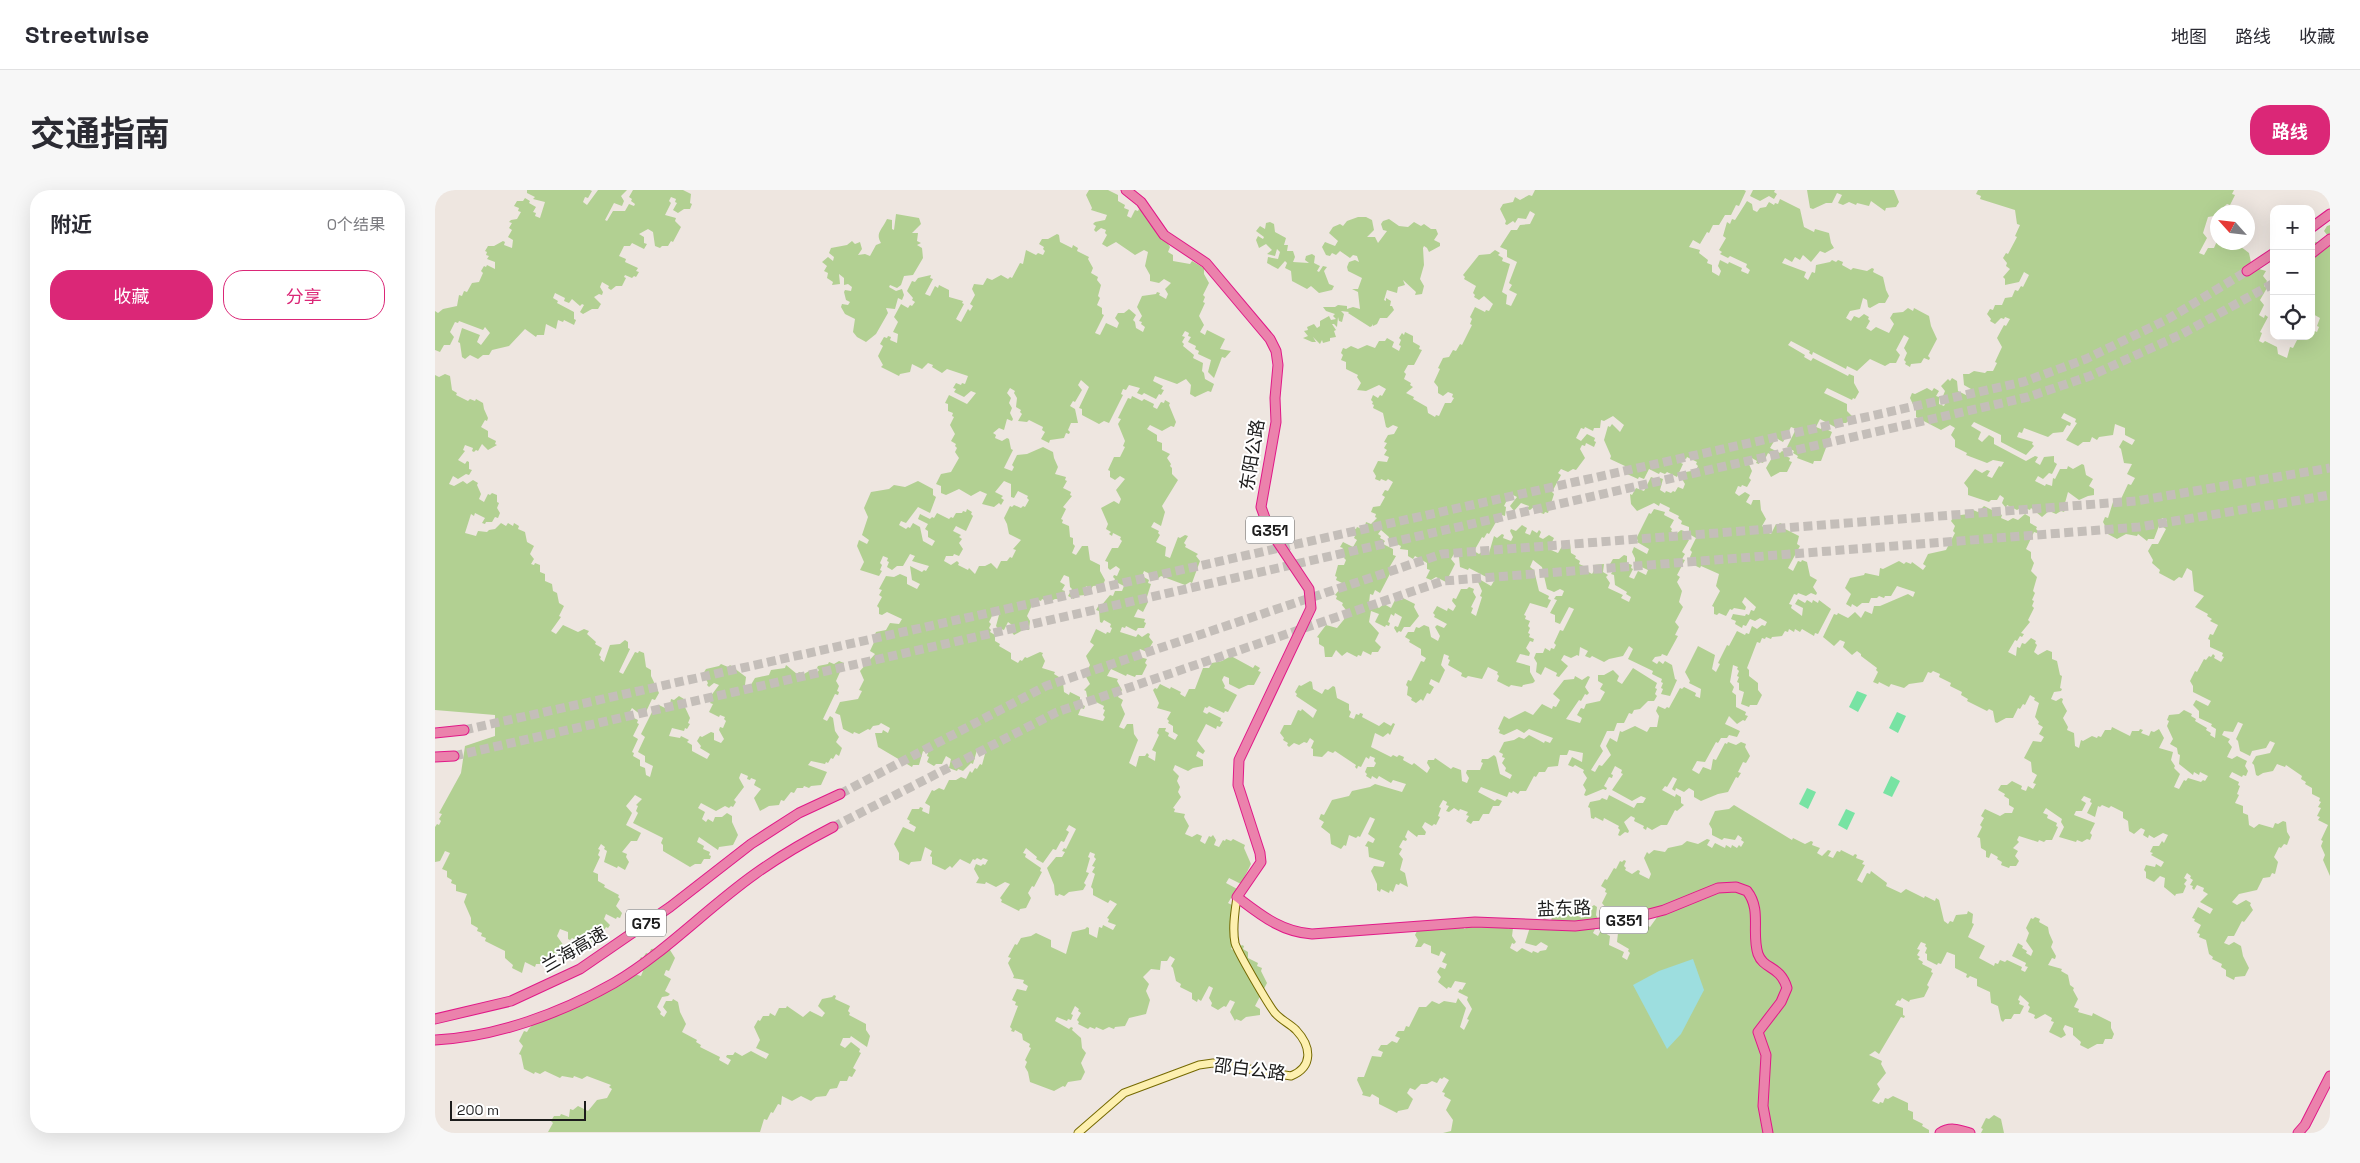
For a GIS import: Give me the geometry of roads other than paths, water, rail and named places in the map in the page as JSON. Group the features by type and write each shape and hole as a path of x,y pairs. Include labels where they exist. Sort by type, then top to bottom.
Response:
{"highway":[{"name":"东阳公路","path":"1126,190 1141,202 1164,235 1206,263 1270,339 1276,351 1276,422 1261,507 1269,529 1309,589 1311,608 1239,760 1238,785 1260,853 1261,862 1237,897"},
{"path":"2315,225 2330,214"},
{"path":"2315,251 2330,239"},
{"path":"2247,271 2270,256"},
{"path":"435,733 464,730"},
{"path":"435,757 454,756"},
{"name":"兰海高速","path":"435,1019 511,1001 580,969 670,907 751,844 799,813 840,794"},
{"name":"G75","path":"435,1040 458,1039 557,1011 615,982 663,948 755,874 799,845 833,827"},
{"name":"盐东路","path":"1237,897 1261,916 1283,928 1297,933 1312,934 1475,922 1575,926 1626,920 1664,910 1718,888 1736,887 1747,891 1756,906 1756,945 1759,956 1764,964 1784,976 1787,988 1781,1002 1757,1032 1766,1055 1763,1106 1767,1133"},
{"path":"2298,1133 2305,1125 2330,1076"},
{"path":"1940,1133 1946,1129 1956,1129 1970,1133"}],"street":[{"name":"邵白公路","path":"1078,1133 1124,1093 1199,1065 1213,1062 1291,1076 1303,1071 1307,1063 1305,1044 1296,1031 1274,1012 1235,943 1234,916 1237,897"}],"water":[{"path":"1693,959 1704,990 1681,1034 1667,1049 1633,985 1659,971"}],"tunnel":[{"path":"464,730 2023,382 2086,359 2168,319 2247,271"},
{"path":"454,756 2028,397 2090,376 2182,334 2270,285"},
{"path":"840,794 1046,686 1442,554 2136,501 2330,468"},
{"path":"833,827 1057,712 1443,581 2139,527 2330,495"}]}
